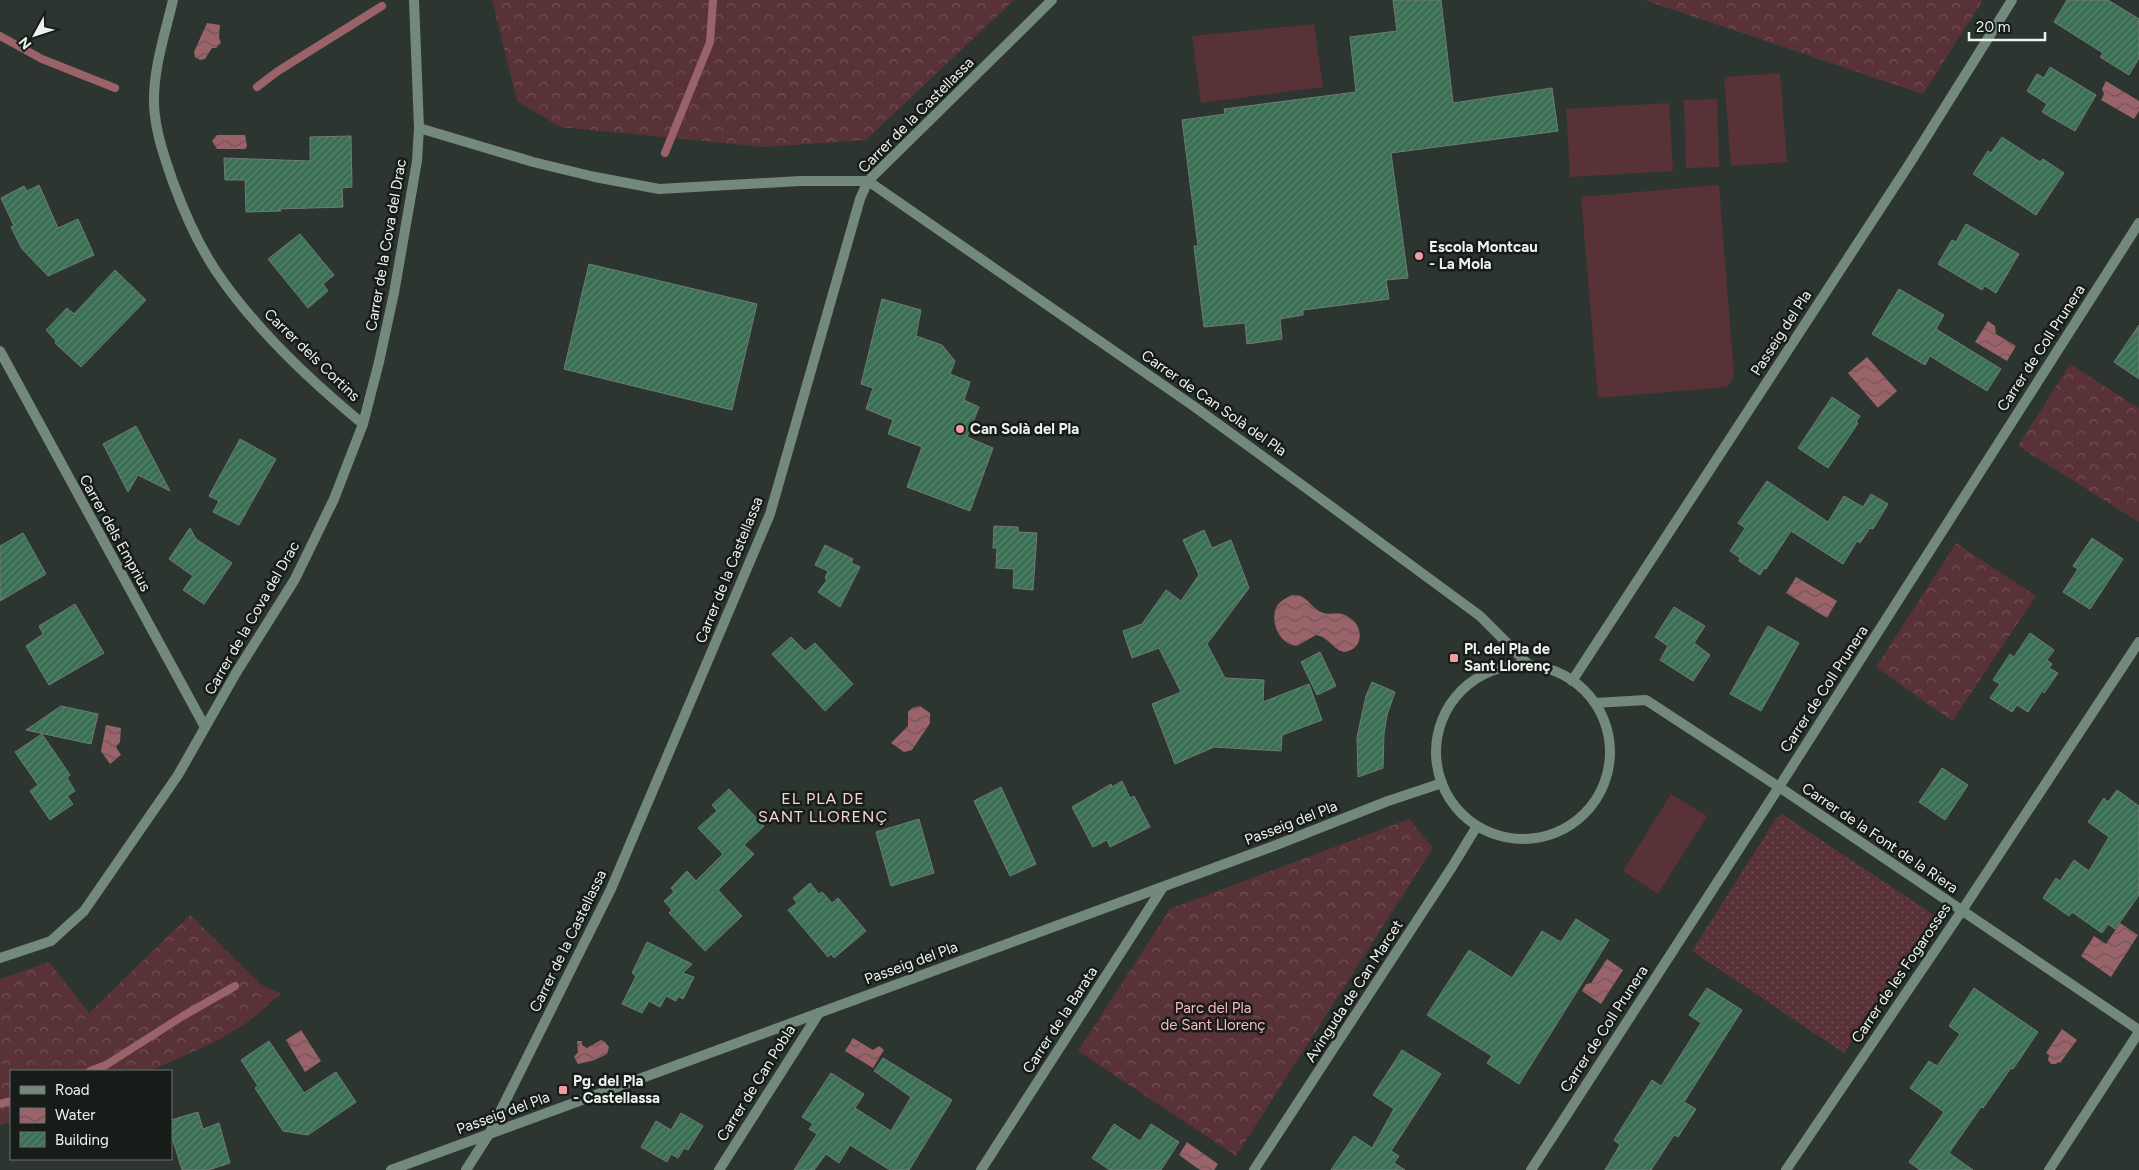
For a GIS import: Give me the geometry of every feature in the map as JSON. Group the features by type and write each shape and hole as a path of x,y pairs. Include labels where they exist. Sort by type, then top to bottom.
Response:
{"street":[{"name":"Carrer dels Cortins","path":"173,0 156,71 154,104 157,131 180,200 215,270 261,329 330,397 363,424"},
{"name":"Carrer de la Cova del Drac","path":"0,958 50,941 84,911 178,775 236,673 295,579 334,499 363,424 379,362 394,293 417,161 419,128 414,0"},
{"name":"Carrer de la Castellassa","path":"466,1170 489,1134 611,889 770,514 860,199 868,181 1052,0"},
{"name":"Passeig del Pla","path":"1572,681 1910,163 2012,0"},
{"path":"419,128 532,162 595,177 659,189 800,181 868,181"},
{"name":"Carrer de Can Solà del Pla","path":"868,181 1192,405 1302,485 1480,616 1529,665"},
{"name":"Carrer de Coll Prunera","path":"1531,1170 1779,787 2139,223"},
{"name":"Carrer dels Emprius","path":"0,352 205,728"},
{"name":"Carrer de les Fogarosses","path":"1786,1170 1961,912 2139,642"},
{"path":"1529,665 1557,672 1572,681 1595,703 1606,726 1611,754 1606,780 1592,806 1572,825 1547,836 1524,840 1497,836 1477,826 1454,805 1442,783 1436,757 1438,735 1445,713 1451,703 1465,687 1484,674 1508,666 1529,665"},
{"name":"Carrer de la Font de la Riera","path":"1595,703 1646,700 1779,787 2139,1031"},
{"name":"Passeig del Pla","path":"391,1170 1271,847 1388,801 1442,783"},
{"name":"Avinguda de Can Marcet","path":"1254,1170 1477,826"},
{"name":"Carrer de la Barata","path":"981,1170 1163,886"},
{"name":"Carrer de Can Pobla","path":"719,1170 819,1013"},
{"path":"2048,1170 2139,1031"}],"green space":[{"path":"492,0 1014,0 866,140 765,147 560,127 517,101"},
{"path":"1644,0 1983,0 1923,94"},
{"path":"1314,24 1323,87 1201,103 1192,36"},
{"path":"1780,73 1787,162 1731,166 1724,77"},
{"path":"1717,99 1719,167 1686,168 1684,100"},
{"path":"1669,103 1673,171 1570,177 1566,109"},
{"path":"1719,185 1734,376 1727,387 1598,398 1581,197"},
{"path":"2070,364 2139,408 2139,522 2018,446"},
{"path":"1956,543 2036,596 1952,721 1876,667"},
{"path":"1671,794 1707,816 1658,894 1623,871"},
{"path":"1782,814 1934,915 1932,922 1844,1053 1692,951 1775,820"},
{"name":"Parc del Pla de Sant Llorenç","path":"1409,819 1433,848 1236,1156 1078,1051 1170,909"},
{"path":"190,915 262,985 281,993 248,1022 219,1040 152,1070 10,1070 10,1122 0,1125 0,979 49,962 89,1013"}],"water":[{"path":"207,23 220,25 219,38 221,43 216,48 212,48 205,59 200,60 195,57 194,52"},
{"path":"2106,81 2139,101 2139,111 2134,119 2101,100 2104,94 2102,89"},
{"path":"217,135 245,135 247,146 245,149 217,149 212,141"},
{"path":"1988,321 1995,326 1996,334 2016,346 2007,361 1975,342"},
{"path":"1867,357 1897,391 1878,408 1848,373"},
{"path":"1796,577 1837,601 1827,618 1786,593"},
{"path":"1292,595 1305,598 1321,612 1344,615 1353,620 1357,625 1360,636 1356,647 1344,652 1324,638 1316,635 1297,646 1286,642 1278,632 1274,614 1278,604"},
{"path":"920,706 930,713 930,723 912,750 904,752 891,743 908,726 908,712 912,708"},
{"path":"106,725 121,728 120,742 116,747 121,755 110,764 101,751"},
{"path":"2120,923 2138,935 2111,977 2081,956 2094,936 2106,944"},
{"path":"1607,959 1623,970 1601,1004 1582,991 1586,984 1591,983"},
{"path":"2062,1029 2077,1040 2060,1063 2051,1064 2048,1060 2049,1055 2046,1053"},
{"path":"301,1030 321,1061 305,1072 286,1040"},
{"path":"853,1038 873,1050 879,1046 884,1050 873,1068 845,1051"},
{"path":"601,1040 609,1047 607,1054 595,1060 578,1064 574,1057 578,1052 577,1041 582,1041 582,1045 587,1048"},
{"path":"1187,1142 1218,1164 1214,1170 1200,1170 1179,1155"}],"building":[{"path":"1393,0 1441,0 1453,103 1552,88 1558,131 1391,153 1408,278 1386,280 1389,299 1303,310 1303,315 1280,319 1282,339 1247,344 1245,323 1204,327 1194,246 1198,246 1182,120 1225,114 1224,109 1356,92 1350,37 1397,31"},
{"path":"2067,0 2108,0 2139,19 2139,58 2129,75 2100,57 2103,53 2054,22"},
{"path":"2050,67 2096,95 2075,131 2042,112 2047,104 2027,91 2037,74 2044,78"},
{"path":"351,136 352,187 342,188 343,207 246,212 245,180 225,180 224,158 310,161 310,137"},
{"path":"2002,137 2040,162 2043,159 2064,173 2036,215 1973,174 1988,151 1991,153"},
{"path":"39,185 58,228 78,219 94,255 48,276 22,249 11,227 14,226 1,198 24,186 27,191"},
{"path":"1966,224 2019,254 1996,293 1985,286 1982,290 1938,264 1952,240 1956,242"},
{"path":"300,234 334,275 323,284 328,291 308,308 268,259"},
{"path":"589,264 757,304 732,410 564,369"},
{"path":"115,270 146,300 81,367 55,343 56,341 46,330 67,308 74,314"},
{"path":"1899,289 1944,315 1936,329 2001,369 1987,391 1930,356 1925,365 1872,334"},
{"path":"882,299 921,310 916,336 942,345 955,361 950,374 970,382 964,400 979,407 967,437 993,448 970,511 907,487 922,447 888,434 893,420 866,409 873,388 861,384"},
{"path":"2139,325 2139,379 2114,362"},
{"path":"1832,397 1860,416 1856,422 1858,423 1828,468 1798,448"},
{"path":"136,426 170,491 138,475 128,492 103,444"},
{"path":"240,439 276,459 239,525 213,512 219,501 209,496"},
{"path":"1767,481 1828,522 1844,496 1863,507 1871,494 1888,504 1873,529 1870,528 1860,543 1857,541 1843,564 1791,531 1760,575 1739,561 1740,558 1730,551 1745,528 1738,523"},
{"path":"994,526 1018,527 1018,532 1037,533 1033,590 1013,588 1014,569 996,568 997,548 993,548"},
{"path":"190,528 196,539 232,563 204,604 183,590 193,576 169,559"},
{"path":"1204,530 1212,548 1231,540 1249,588 1207,644 1225,678 1264,680 1263,702 1309,684 1322,720 1282,735 1281,751 1214,747 1175,764 1152,704 1181,692 1159,648 1132,658 1123,631 1142,624 1166,590 1181,601 1199,575 1183,540"},
{"path":"23,533 46,574 0,601 0,546"},
{"path":"2092,538 2123,559 2090,609 2063,592 2078,569 2073,566"},
{"path":"825,545 853,559 851,563 860,567 840,607 818,592 827,580 825,578 828,571 815,565"},
{"path":"75,604 104,653 49,685 26,646 43,634 39,626"},
{"path":"1674,607 1705,626 1694,643 1710,655 1693,681 1660,660 1668,646 1655,637"},
{"path":"1768,626 1799,643 1761,711 1730,694"},
{"path":"2030,633 2054,650 2047,660 2052,664 2049,668 2058,673 2044,693 2042,691 2028,712 2017,705 2012,712 1990,698 2000,684 1993,680 2010,654 2014,657"},
{"path":"791,637 805,651 815,643 853,684 825,711 772,654"},
{"path":"1320,652 1336,686 1317,695 1301,662"},
{"path":"1372,682 1395,692 1387,715 1384,734 1383,768 1358,777 1357,737 1366,696"},
{"path":"61,706 98,714 91,744 26,730"},
{"path":"42,734 70,775 67,778 75,791 67,796 73,804 50,820 30,791 38,785 15,752"},
{"path":"1942,768 1968,785 1945,820 1919,802"},
{"path":"1122,781 1130,798 1134,796 1150,827 1110,847 1107,840 1093,847 1072,807 1111,784 1112,787"},
{"path":"1001,787 1036,864 1010,876 974,801"},
{"path":"729,789 764,826 744,845 754,854 718,890 742,916 705,951 669,913 672,910 664,901 674,892 671,888 687,871 696,881 723,854 698,828 717,811 712,805"},
{"path":"2117,790 2139,806 2139,895 2115,929 2108,924 2102,933 2072,912 2069,916 2043,898 2056,878 2060,881 2074,860 2089,871 2109,837 2088,822 2104,798 2108,802"},
{"path":"919,819 934,873 891,886 876,832"},
{"path":"810,883 819,894 822,892 832,903 838,898 866,931 834,958 831,954 828,957 788,910 797,903 793,898"},
{"path":"1576,919 1609,940 1519,1084 1487,1063 1492,1056 1427,1015 1469,950 1512,978 1542,931 1561,942"},
{"path":"647,942 692,964 683,973 694,977 683,999 678,996 676,1001 666,996 660,1007 649,1001 642,1013 622,1004 636,976 632,973"},
{"path":"1707,988 1742,1010 1684,1102 1696,1109 1678,1137 1674,1135 1651,1170 1605,1170 1620,1145 1614,1140 1652,1080 1661,1086 1701,1023 1689,1015"},
{"path":"1974,988 2038,1032 2013,1069 2011,1068 1983,1108 1981,1107 1949,1153 1973,1170 1920,1170 1909,1162 1944,1112 1910,1088 1929,1061 1937,1066 1960,1034 1949,1026"},
{"path":"269,1041 304,1093 336,1072 356,1102 308,1135 283,1131 255,1088 258,1086 241,1060"},
{"path":"1402,1050 1441,1074 1391,1151 1399,1156 1394,1163 1405,1170 1331,1170 1354,1136 1372,1148 1394,1109 1373,1095"},
{"path":"883,1058 952,1100 909,1170 890,1170 850,1145 839,1163 826,1154 814,1170 794,1170 817,1134 809,1129 813,1124 802,1117 831,1073 864,1094 855,1108 891,1131 911,1097 874,1071"},
{"path":"198,1112 203,1129 219,1123 230,1163 208,1170 182,1170 172,1137 172,1120"},
{"path":"681,1113 703,1126 688,1150 684,1148 678,1158 671,1154 667,1162 641,1147 656,1121 671,1130"},
{"path":"1114,1124 1140,1141 1151,1124 1179,1142 1161,1170 1110,1170 1092,1158"}],"waterway":[{"path":"665,153 710,42 713,0"},
{"path":"257,87 278,71 382,6"},
{"path":"0,36 42,59 115,88"},
{"path":"93,1070 106,1065 183,1016 235,986"},
{"path":"0,1104 10,1101"}],"place":[{"name":"Escola Montcau - La Mola","path":"1419,256"},
{"name":"Can Solà del Pla","path":"960,429"},
{"name":"Pl. del Pla de Sant Llorenç","path":"1454,658"},
{"name":"Pg. del Pla - Castellassa","path":"563,1090"}],"district":[{"name":"EL PLA DE SANT LLORENÇ","path":"823,807"}]}
